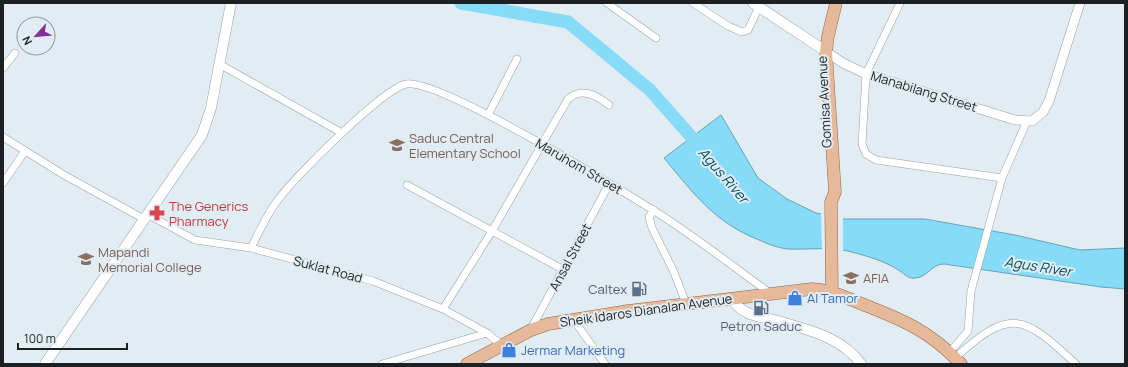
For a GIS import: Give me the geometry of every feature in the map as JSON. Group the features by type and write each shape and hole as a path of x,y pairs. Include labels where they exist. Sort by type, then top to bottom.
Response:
{"main road":[{"path":"45,364 202,135 211,108 232,3"},
{"name":"Gomisa Avenue","path":"830,3 826,13 824,50 828,192 832,205 832,292"},
{"name":"Gomisa Avenue","path":"824,50 836,3"},
{"path":"756,5 824,50"},
{"name":"Sheik Idaros Dianalan Avenue","path":"467,364 531,330 548,324 686,303 732,299 812,288 832,292 913,325 936,340 955,358"},
{"path":"732,299 744,312 835,341 850,350 862,364"}],"street":[{"path":"607,3 656,38"},
{"path":"693,3 728,26 742,32 748,30 756,5"},
{"path":"900,3 866,74 862,139 864,151 868,156 886,162 1002,178"},
{"path":"955,358 968,331 971,291 1002,178 1029,121 1043,112 1049,101 1080,3"},
{"name":"Manabilang Street","path":"824,50 843,64 866,74 1015,120 1029,121"},
{"path":"3,68 15,53"},
{"path":"488,115 517,59"},
{"path":"220,65 342,133"},
{"name":"Maruhom Street","path":"251,248 278,200 342,133 388,94 401,86 411,84 442,93 488,115 654,210 770,293"},
{"path":"443,309 492,231 568,99 573,94 586,92 601,99 609,105"},
{"name":"Suklat Road","path":"3,137 25,151 146,216 195,240 251,248 373,281 443,309 487,333 502,345"},
{"path":"3,183 25,151"},
{"name":"Ansal Street","path":"531,330 609,184"},
{"path":"407,185 564,270"},
{"path":"654,210 649,217 652,228 673,270 686,303"},
{"path":"573,319 605,364"},
{"path":"955,358 990,331 1000,325 1011,322 1022,324 1042,334 1076,364"},
{"path":"382,364 487,333"}],"water":[{"path":"721,115 758,178 787,199 816,213 843,219 925,219 1015,235 1080,250 1125,248 1125,289 1101,287 944,264 936,266 923,276 913,278 908,277 883,262 852,252 828,249 788,249 777,247 743,233 729,225 706,206 664,158"}],"pier":[{"path":"821,212 843,217 843,253 822,250"}],"waterway":[{"name":"Agus River","path":"461,3 568,22 650,90 702,149"}],"place":[{"name":"Saduc Central Elementary School","path":"397,145"},
{"name":"The Generics Pharmacy","path":"157,213"},
{"name":"Mapandi Memorial College","path":"86,259"},
{"name":"AFIA","path":"851,278"},
{"name":"Caltex","path":"639,289"},
{"name":"Al Tamor","path":"795,298"},
{"name":"Petron Saduc","path":"761,308"},
{"name":"Jermar Marketing","path":"509,350"}]}
